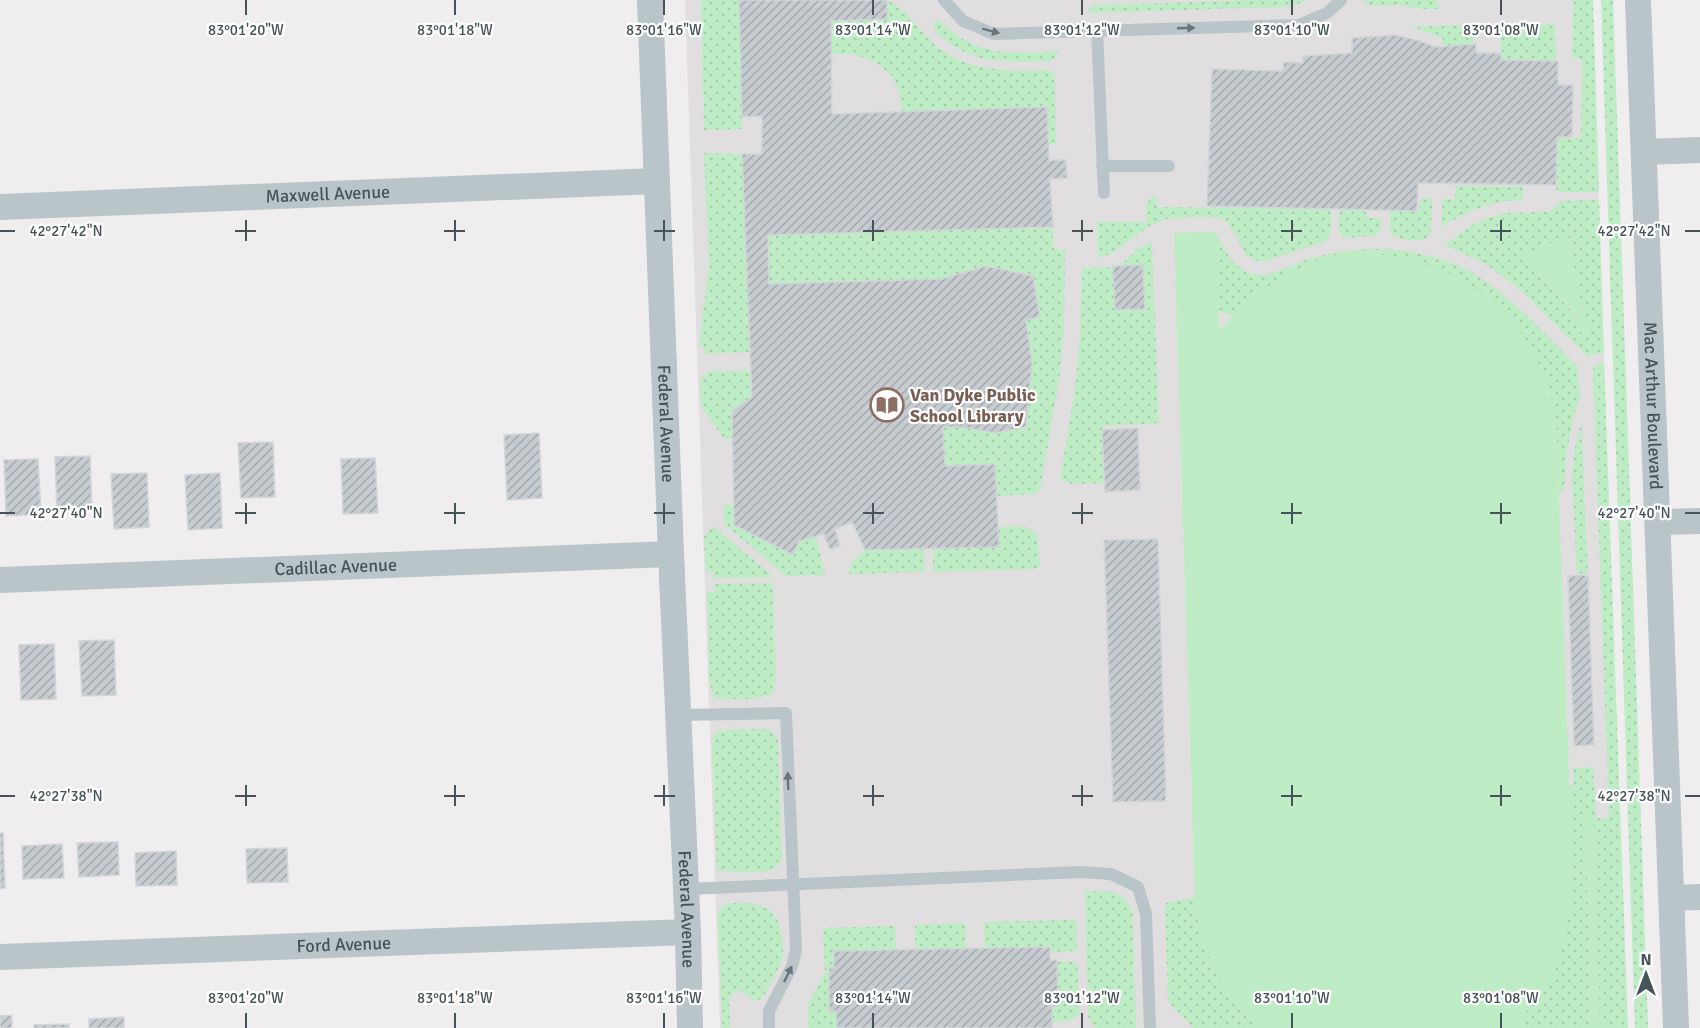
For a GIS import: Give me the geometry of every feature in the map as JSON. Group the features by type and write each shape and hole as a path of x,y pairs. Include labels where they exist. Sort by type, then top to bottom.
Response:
{"street":[{"name":"Federal Avenue","path":"650,0 690,1028"},
{"name":"Mac Arthur Boulevard","path":"1638,0 1677,1028"},
{"path":"1644,152 1700,150"},
{"name":"Maxwell Avenue","path":"0,207 657,181"},
{"path":"1659,522 1700,521"},
{"name":"Cadillac Avenue","path":"0,580 671,554"},
{"path":"1672,898 1700,897"},
{"name":"Ford Avenue","path":"0,957 688,932"}],"lane":[{"path":"944,0 963,21 994,34 1299,25 1327,13 1341,0"},
{"path":"1097,31 1104,193"},
{"path":"1102,166 1169,166"},
{"path":"678,715 786,712 796,950 792,966 769,1011 769,1028"},
{"path":"686,890 1080,872 1111,874 1138,887 1146,914 1150,1028"}],"shaded area":[{"path":"685,0 1592,0 1626,1028 720,1028"}],"green space":[{"path":"701,0 739,0 742,129 704,130"},
{"path":"887,0 905,13 930,40 956,59 986,68 1053,72 1056,144 1048,144 1047,107 902,112 899,91 892,76 875,62 854,54 831,54 831,21 887,19"},
{"path":"1304,0 1305,2 1283,7 1087,13 1092,5"},
{"path":"1362,0 1436,0 1441,9 1421,9 1398,5 1370,6"},
{"path":"1571,0 1593,0 1599,192 1559,192 1556,189 1557,138 1581,138 1582,59 1572,58 1573,4"},
{"path":"1601,0 1613,0 1648,1028 1635,1028"},
{"path":"937,19 952,32 980,47 1008,52 1059,51 1050,61 1007,62 980,58 955,47 937,34 934,25"},
{"path":"1552,24 1555,26 1556,61 1501,60 1503,26"},
{"path":"1467,25 1472,31 1473,44 1443,46 1443,39 1409,27"},
{"path":"704,153 742,154 750,352 705,354 704,346 699,346 709,265"},
{"path":"1456,186 1523,187 1523,200 1501,202 1481,208 1442,227 1442,199 1455,199"},
{"path":"1156,196 1158,207 1331,209 1331,230 1326,241 1266,261 1255,261 1246,255 1228,222 1218,218 1201,217 1166,219 1148,227 1111,254 1098,258 1097,222 1147,222 1147,203"},
{"path":"1421,198 1433,199 1430,235 1422,240 1406,240 1392,235 1390,210 1419,211"},
{"path":"1599,200 1604,353 1587,356 1519,289 1483,262 1445,246 1465,229 1481,221 1507,213 1550,211 1561,201","holes":["1568,235 1584,318 1579,320 1525,256"]},
{"path":"1340,209 1366,210 1367,218 1382,218 1380,231 1376,236 1343,238 1338,230"},
{"path":"1053,227 1053,248 1065,250 1064,327 1059,380 1041,484 1039,491 1035,494 996,496 995,464 945,466 943,427 961,427 995,433 1026,427 1032,362 1026,320 1033,276 986,266 942,279 769,284 768,235"},
{"path":"1215,232 1233,261 1250,273 1272,273 1333,253 1361,249 1390,249 1418,253 1446,261 1483,279 1516,306 1577,366 1580,398 1567,450 1564,491 1559,491 1556,418 1407,258 1366,253 1328,256 1285,276 1251,298 1233,316 1218,311"},
{"path":"1215,232 1219,330 1251,298 1285,276 1328,256 1366,253 1407,258 1453,274 1493,299 1520,331 1547,378 1556,418 1573,886 1567,929 1549,983 1513,1028 1257,1028 1222,984 1200,938 1195,897 1174,233"},
{"path":"1568,235 1584,317 1588,316 1594,329 1582,334 1575,322 1579,320 1524,255"},
{"path":"1152,242 1159,423 1103,426 1105,483 1072,484 1060,479 1075,389 1080,338 1082,268 1110,267 1113,266 1123,263 1138,249","holes":["1143,265 1145,309 1115,310 1113,266"]},
{"path":"1604,362 1628,1028 1600,1026 1593,817 1585,818 1592,1026 1513,1028 1549,983 1573,886 1569,786 1574,785 1573,768 1593,767 1596,818 1609,818 1593,367"},
{"path":"706,371 751,371 752,397 732,411 732,439 724,439 701,406 700,377 706,377"},
{"path":"1581,421 1588,573 1577,574 1572,477 1574,452"},
{"path":"724,505 733,505 734,525 792,555 799,541 816,536 825,575 786,576 724,524"},
{"path":"713,526 774,577 713,578 713,572 706,572 704,537"},
{"path":"1020,526 1035,532 1038,537 1040,567 933,572 933,548 998,547 998,527"},
{"path":"924,548 925,572 849,574 855,558 865,550"},
{"path":"773,583 776,679 772,694 751,699 713,697 709,678 707,592 714,592 714,584"},
{"path":"762,729 772,732 778,741 782,858 776,867 768,871 717,870 712,745 715,733 726,730"},
{"path":"1585,817 1593,817 1600,1026 1608,1026 1608,1028 1584,1028 1592,1026"},
{"path":"1085,891 1108,891 1120,895 1130,906 1133,914 1136,1028 1096,1028 1088,1016"},
{"path":"1195,897 1200,938 1222,984 1257,1028 1193,1028 1168,1002 1165,903"},
{"path":"727,903 747,903 764,907 770,911 780,925 783,951 780,965 763,998 755,1001 737,989 729,999 730,1028 722,1028 718,911"},
{"path":"1076,920 1077,951 1050,952 1050,947 985,948 984,922"},
{"path":"965,923 966,948 915,949 915,925"},
{"path":"895,926 896,950 829,968 829,1012 836,1011 837,1028 808,1028 808,1004 825,972 823,928"},
{"path":"1057,962 1077,962 1080,1011 1075,1018 1052,1022 1052,1006"}],"building":[{"path":"739,0 887,0 887,19 831,21 832,114 1047,107 1049,160 1066,160 1067,178 1050,179 1053,227 768,235 769,284 942,279 986,266 1033,276 1040,317 1026,320 1032,362 1026,427 995,433 961,427 943,427 945,466 995,464 999,547 865,550 852,522 835,529 840,546 830,550 824,534 799,541 793,555 734,525 732,411 752,397 742,154 762,154 762,116 742,117"},
{"path":"1396,35 1436,47 1476,44 1476,53 1501,53 1501,60 1558,61 1558,85 1573,85 1572,136 1557,138 1556,185 1418,183 1417,211 1207,206 1212,69 1283,71 1283,62 1303,63 1303,56 1352,53 1352,38"},
{"path":"1143,265 1145,309 1115,310 1113,266"},
{"path":"1138,428 1140,490 1105,492 1102,430"},
{"path":"539,433 542,498 507,500 504,435"},
{"path":"273,442 275,497 241,498 238,443"},
{"path":"90,456 92,511 57,512 55,457"},
{"path":"375,458 378,513 343,514 341,459"},
{"path":"38,459 41,514 6,516 4,460"},
{"path":"147,473 149,527 114,529 111,474"},
{"path":"220,473 222,528 188,530 185,475"},
{"path":"1158,539 1166,801 1113,802 1104,540"},
{"path":"1588,575 1594,745 1574,746 1568,576"},
{"path":"114,640 116,695 82,696 79,641"},
{"path":"54,644 56,699 21,700 19,645"},
{"path":"0,833 3,833 5,888 0,889"},
{"path":"118,842 119,875 79,877 77,843"},
{"path":"62,844 64,878 23,879 22,846"},
{"path":"287,848 288,882 247,883 246,849"},
{"path":"176,851 177,885 136,886 135,853"},
{"path":"1050,947 1050,960 1057,960 1058,1006 1052,1006 1052,1028 837,1028 836,1011 829,1012 829,968 834,968 834,951"},
{"path":"12,1015 12,1028 0,1028 0,1016"},
{"path":"124,1017 124,1028 89,1028 89,1019"},
{"path":"69,1024 69,1028 34,1028 34,1025"}],"place":[{"name":"Van Dyke Public School Library","path":"887,405"}]}
